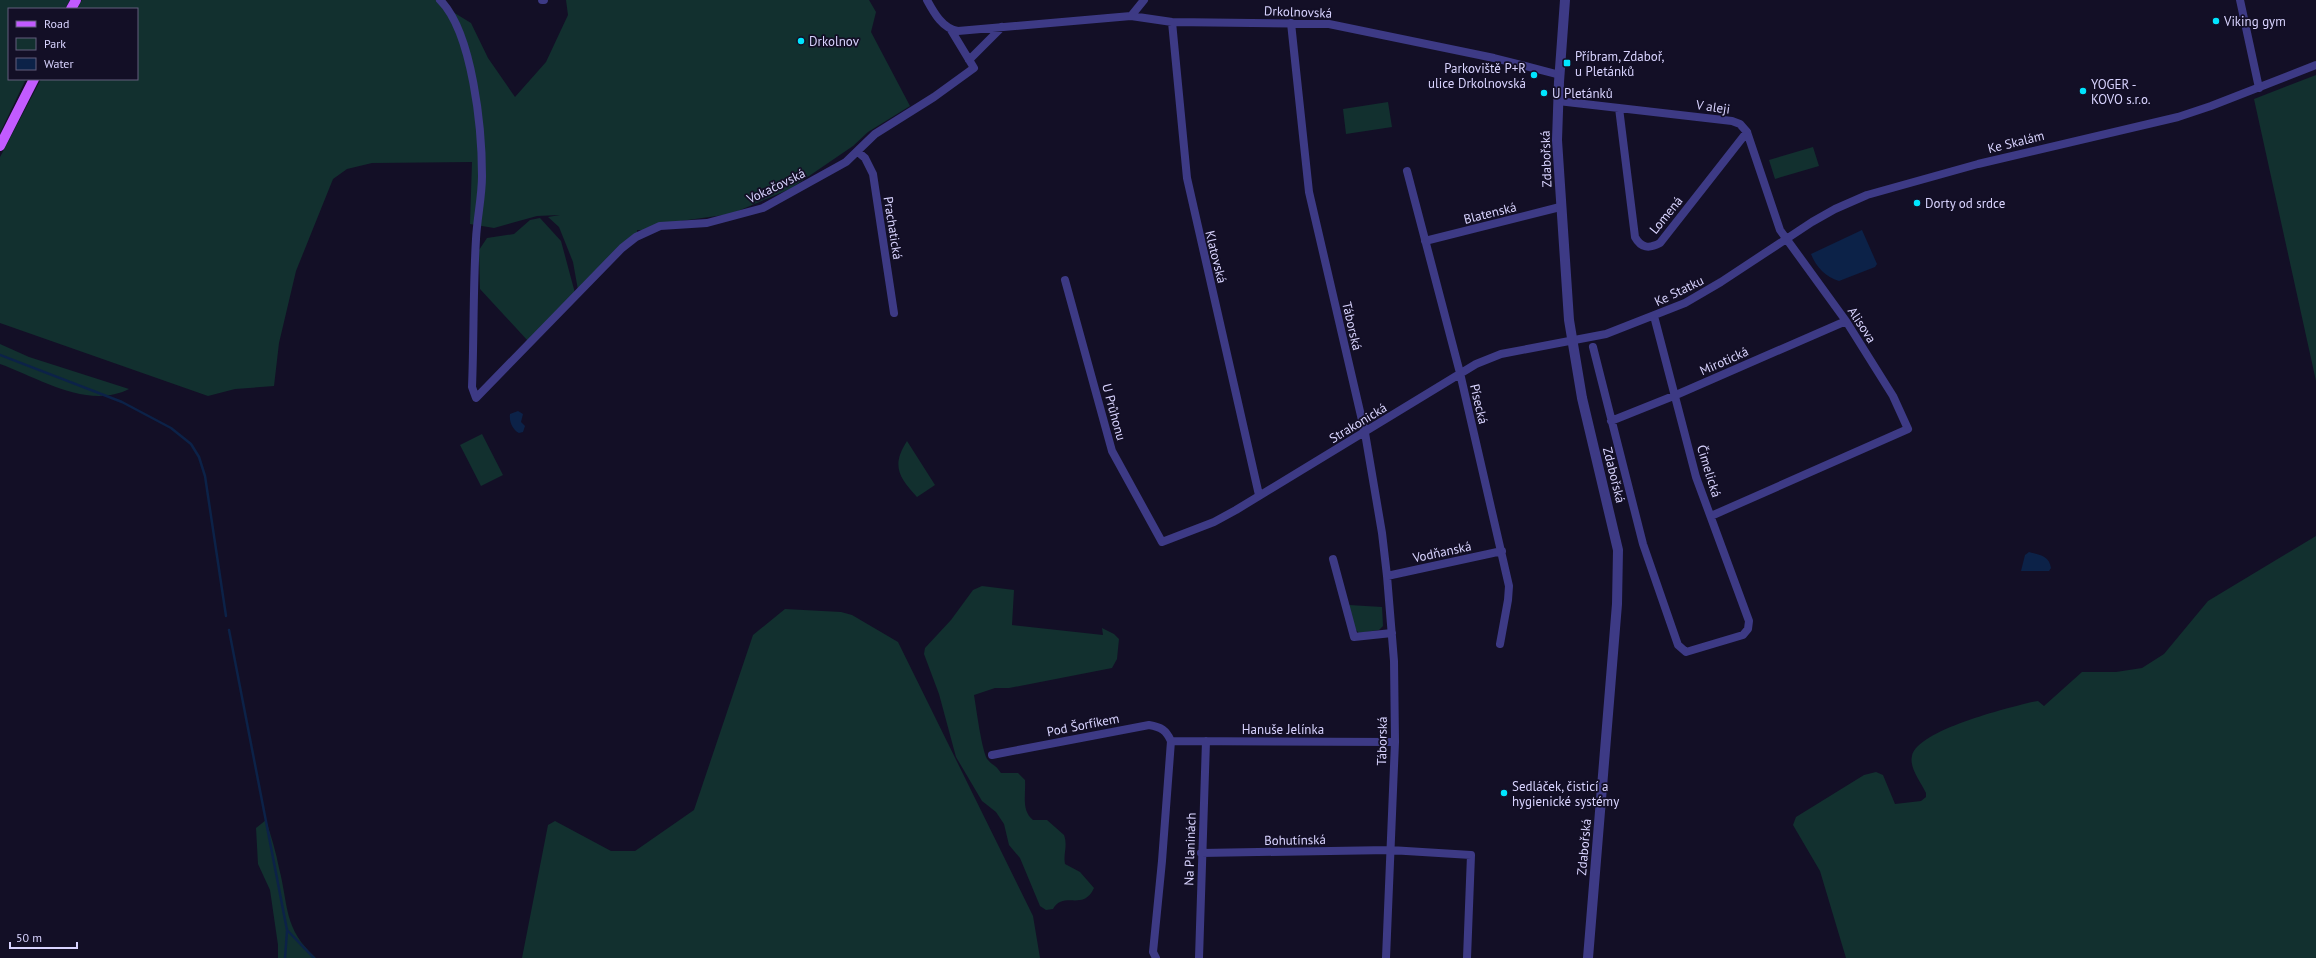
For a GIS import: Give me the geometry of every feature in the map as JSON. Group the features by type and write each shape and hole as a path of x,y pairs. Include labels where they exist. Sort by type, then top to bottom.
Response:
{"main road":[{"path":"0,146 33,80"}],"street":[{"name":"Vokačovská","path":"440,0 448,9 457,24 464,44 480,121 482,177 476,239 472,387 476,398 580,294 622,248 649,230 660,226 707,223 763,208 846,162 875,134 934,97 974,68 969,60"},
{"path":"927,0 937,17 951,30 969,60 1002,27"},
{"path":"1131,16 1144,0"},
{"name":"Zdabořská","path":"1565,0 1558,101 1557,140 1560,207 1571,339 1582,398 1618,550 1615,636 1588,958"},
{"path":"2240,0 2259,88"},
{"name":"Drkolnovská","path":"951,30 1131,16 1172,22 1329,24 1494,58 1560,75"},
{"name":"Klatovská","path":"1172,22 1187,178 1259,495"},
{"name":"Táborská","path":"1291,23 1309,192 1364,433 1382,533 1387,576 1392,633 1395,742 1386,958"},
{"name":"Ke Skalám","path":"1786,240 1835,209 1874,193 2065,142 2178,117 2259,88 2316,65"},
{"name":"V aleji","path":"1558,101 1732,121 1740,124 1747,132"},
{"name":"Lomená","path":"1619,108 1635,237 1639,244 1645,247 1653,247 1660,243 1747,132"},
{"path":"1747,132 1780,230 1786,240"},
{"name":"Prachatická","path":"858,152 865,158 873,174 894,313"},
{"name":"Písecká","path":"1406,171 1460,374 1509,586 1500,644"},
{"name":"Blatenská","path":"1425,242 1560,207"},
{"name":"Ke Statku","path":"1571,339 1606,334 1685,303 1721,282 1786,240"},
{"name":"Alisova","path":"1711,516 1908,429 1893,396 1846,321 1786,240"},
{"name":"U Průhonu","path":"1065,280 1112,451 1162,542"},
{"name":"Čimelická","path":"1654,316 1676,395 1696,477 1749,621 1748,629"},
{"name":"Mirotická","path":"1611,421 1676,395 1846,321"},
{"name":"Strakonická","path":"1162,542 1214,522 1460,374 1501,354 1571,339"},
{"name":"Zdabořská","path":"1593,347 1643,544 1678,645 1686,652 1743,635 1748,629"},
{"name":"Vodňanská","path":"1387,576 1502,551"},
{"path":"1333,559 1354,637 1392,633"},
{"name":"Pod Šorfíkem","path":"992,755 1149,725 1161,727 1167,733 1171,741"},
{"path":"1156,958 1153,952 1162,861 1171,741"},
{"name":"Hanuše Jelínka","path":"1171,741 1395,742"},
{"name":"Na Planinách","path":"1199,958 1201,853 1206,741"},
{"path":"1390,850 1470,855 1467,958"},
{"name":"Bohutínská","path":"1201,853 1390,850"}],"green space":[{"path":"0,0 70,0 66,8 8,8 8,80 26,80 0,133"},
{"path":"82,0 440,0 448,9 471,23 488,58 515,97 546,62 568,15 566,0 869,0 876,12 871,32 910,106 868,132 853,146 790,189 731,214 666,223 649,230 637,230 637,234 578,290 573,262 559,227 548,217 560,215 537,216 494,228 470,224 472,162 372,163 347,169 333,179 296,271 279,343 274,386 235,389 208,396 0,323 0,157 40,80 138,80 138,8 78,8"},
{"path":"2316,75 2316,381 2254,99"},
{"path":"1388,102 1392,127 1346,134 1343,109"},
{"path":"1813,147 1819,166 1775,179 1769,160"},
{"path":"540,218 561,241 575,293 528,341 480,289 479,250 487,238 514,234 530,220"},
{"path":"0,344 29,357 129,389 113,395 97,396 64,390 0,364"},
{"path":"482,434 503,475 481,486 460,445"},
{"path":"907,441 935,485 917,497 899,471 899,457"},
{"path":"2316,536 2316,958 1846,958 1820,871 1793,825 1796,817 1864,775 1876,772 1883,775 1895,804 1921,801 1926,797 1926,793 1912,765 1912,756 1918,746 1929,737 1946,729 2004,709 2038,701 2044,706 2082,672 2116,672 2142,668 2164,654 2208,601"},
{"path":"982,586 1014,590 1012,625 1103,635 1102,628 1114,634 1119,639 1117,659 1112,668 1009,688 995,688 974,695 981,740 988,760 1001,773 1018,773 1025,780 1025,807 1029,816 1033,820 1047,820 1064,835 1066,843 1065,864 1080,872 1094,888 1090,895 1084,899 1062,901 1053,909 1046,910 1040,906 1020,858 1009,845 1004,824 996,812 982,801 956,757 939,694 924,654 925,648 951,620 973,590"},
{"path":"1349,605 1382,607 1383,626 1379,630 1359,633 1355,629"},
{"path":"785,609 841,612 852,615 898,642 1033,916 1040,958 522,958 548,825 555,821 611,851 635,851 694,810 753,635"},
{"path":"266,820 272,838 286,906 292,927 305,947 316,958 278,958 278,945 270,890 258,864 256,828"}],"water":[{"path":"1862,230 1877,264 1875,267 1839,281 1822,271 1811,254"},
{"path":"518,411 523,414 521,422 525,426 523,432 519,433 513,427 510,417 510,414"},
{"path":"2029,552 2046,558 2051,568 2049,571 2021,571 2025,555"}],"waterway":[{"path":"0,355 122,402 171,428 191,444 199,457 205,476 226,616"},
{"path":"229,630 287,930 314,958"},
{"path":"285,958 287,931"}],"place":[{"name":"Viking gym","path":"2216,21"},
{"name":"Drkolnov","path":"801,41"},
{"name":"Příbram, Zdaboř, u Pletánků","path":"1567,63"},
{"name":"Parkoviště P+R ulice Drkolnovská","path":"1534,75"},
{"name":"YOGER - KOVO s.r.o.","path":"2083,91"},
{"name":"U Pletánků","path":"1544,93"},
{"name":"Dorty od srdce","path":"1917,203"},
{"name":"Sedláček, čisticí a hygienické systémy","path":"1504,793"}]}
